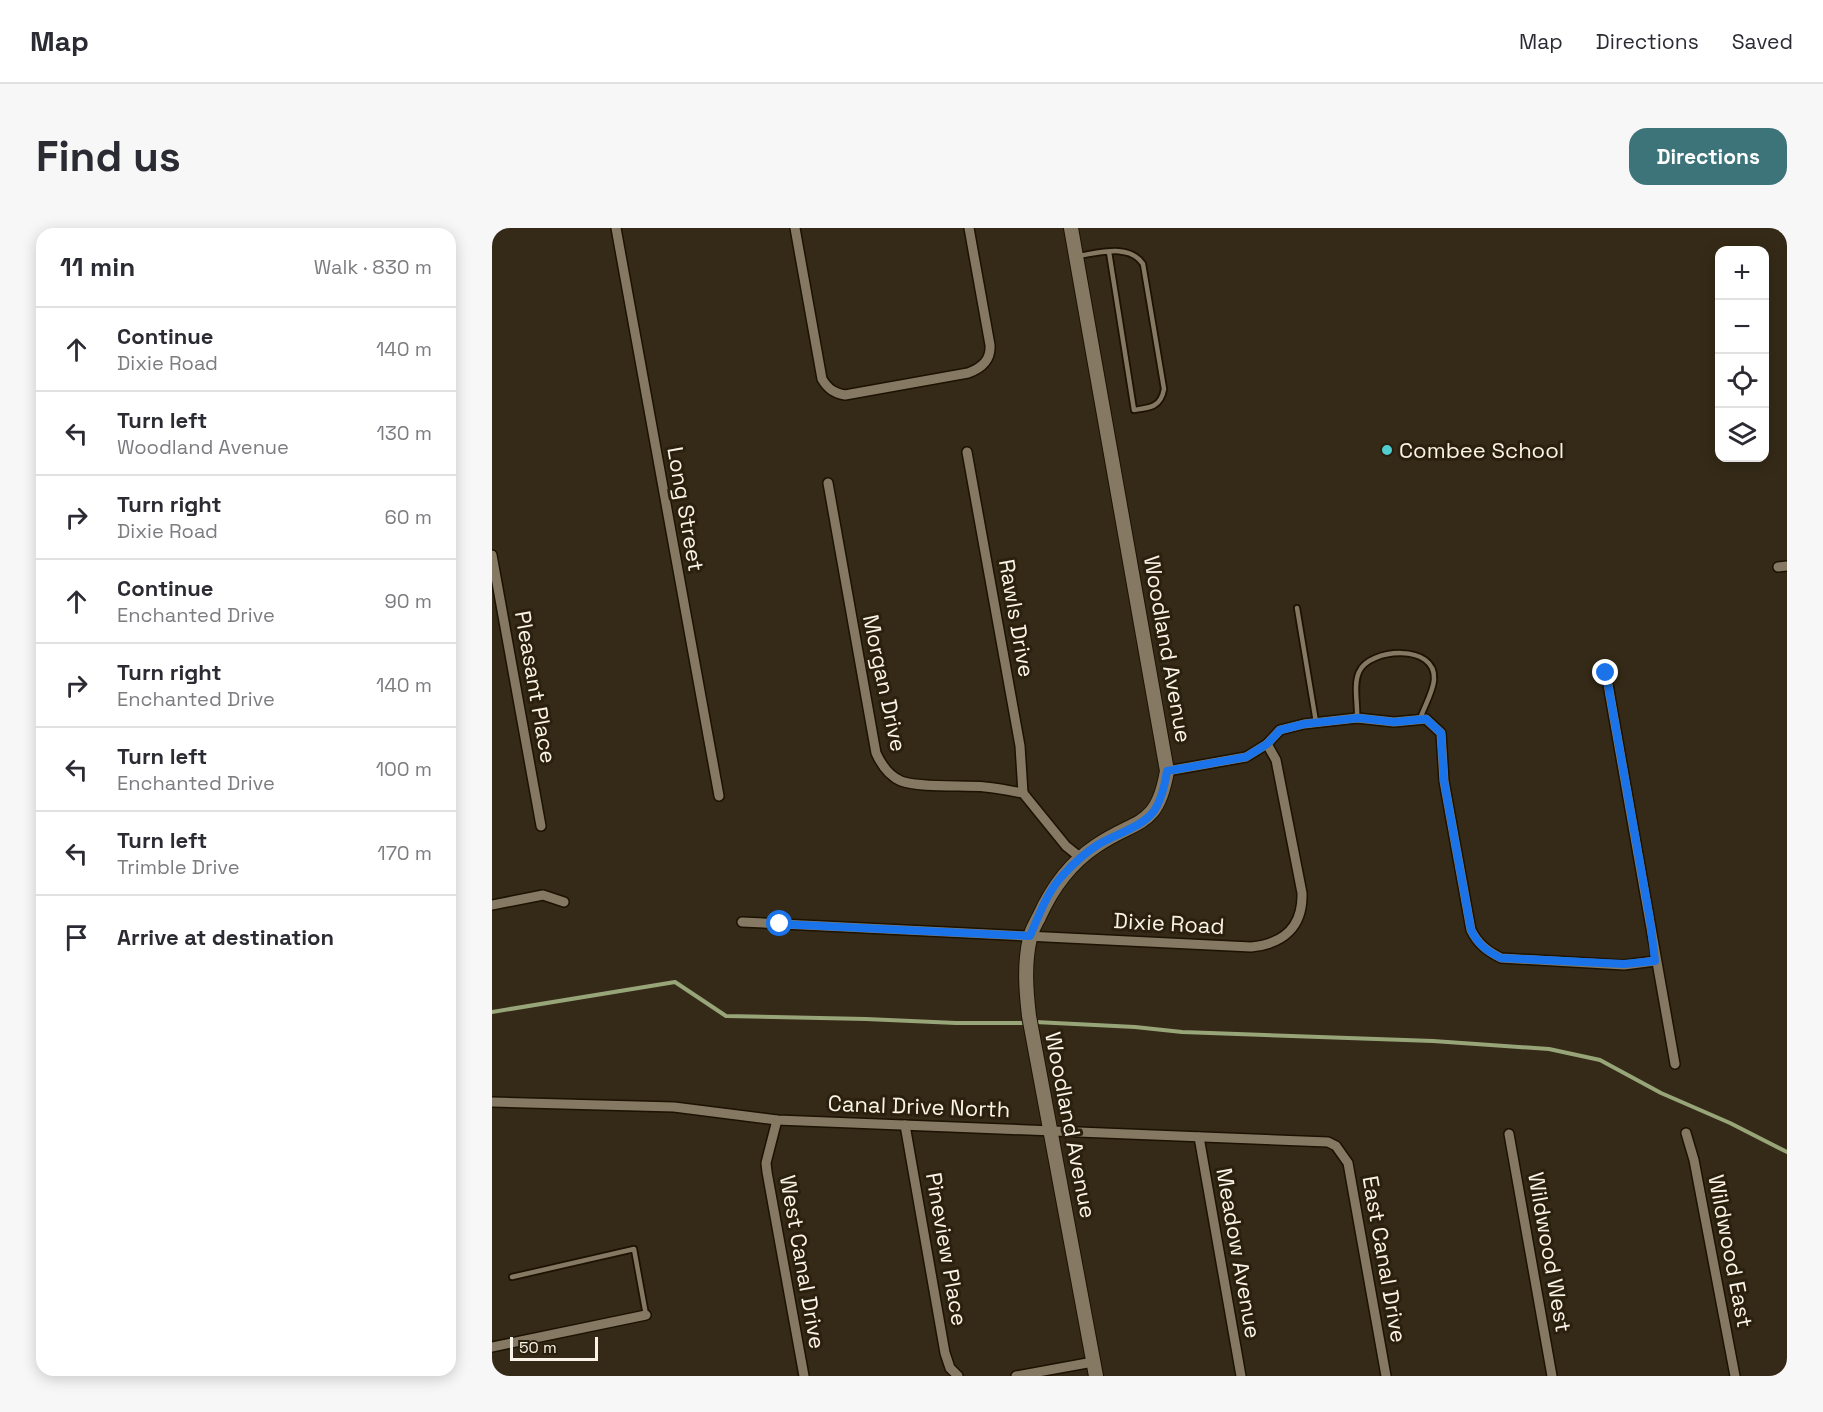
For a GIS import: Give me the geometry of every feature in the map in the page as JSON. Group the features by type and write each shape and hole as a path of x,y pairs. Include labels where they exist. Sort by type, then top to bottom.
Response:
{"street":[{"name":"Long Street","path":"616,228 719,796"},
{"path":"795,228 822,379 834,393 845,395 978,370 987,361 991,352 987,322 969,228"},
{"name":"Woodland Avenue","path":"1071,228 1167,771 1160,798 1148,818 1097,845 1081,858 1054,886 1030,936 1026,973 1030,1022 1095,1376"},
{"name":"Rawls Drive","path":"966,452 1020,746 1023,793"},
{"name":"Morgan Drive","path":"828,483 876,753 881,764 901,781 913,784 987,787 1023,793"},
{"name":"Pleasant Place","path":"492,555 541,826"},
{"path":"1606,673 1675,1064"},
{"path":"1167,771 1246,757 1267,744 1280,730 1316,722 1358,718 1394,722 1426,719 1441,733 1444,781 1471,930 1483,948 1501,958 1624,964 1655,961"},
{"name":"Dixie Road","path":"742,922 1251,947 1275,942 1285,935 1299,917 1302,893 1276,760 1267,744"},
{"path":"1023,793 1066,846 1081,858"},
{"path":"492,905 543,895 564,902"},
{"name":"Canal Drive North","path":"492,1102 674,1107 777,1120 1328,1142 1341,1152"},
{"name":"West Canal Drive","path":"777,1120 766,1163 804,1376"},
{"name":"Pineview Place","path":"905,1125 945,1353 950,1368 958,1376"},
{"name":"Wildwood East","path":"1686,1133 1694,1160 1735,1376"},
{"name":"Wildwood West","path":"1509,1134 1552,1376"},
{"name":"Meadow Avenue","path":"1199,1137 1241,1376"},
{"name":"East Canal Drive","path":"1341,1152 1348,1163 1386,1376"},
{"path":"492,1347 646,1315"},
{"path":"1016,1376 1093,1362"}],"lane":[{"path":"1076,256 1109,252 1121,251 1138,258 1143,264 1163,380 1162,397 1156,406 1134,410 1109,252"},
{"path":"1297,608 1316,722"},
{"path":"1358,718 1359,671 1365,664 1396,652 1420,657 1430,663 1433,669 1432,688 1420,719"},
{"path":"512,1277 634,1248 646,1315"}],"waterway":[{"path":"492,1012 675,982 726,1016 1027,1023"},
{"path":"1035,1022 1182,1032 1433,1041 1549,1049 1600,1060 1661,1093 1730,1123 1787,1152"}],"place":[{"name":"Combee School","path":"1387,450"}],"route":[{"path":"780,924 1030,936 1046,901 1062,876 1097,845 1148,818 1155,809 1164,787 1167,771 1246,757 1267,744 1280,730 1304,724 1358,718 1394,722 1426,719 1434,724 1441,733 1444,781 1471,930 1483,948 1501,958 1624,964 1655,961 1650,920 1606,673"}]}
